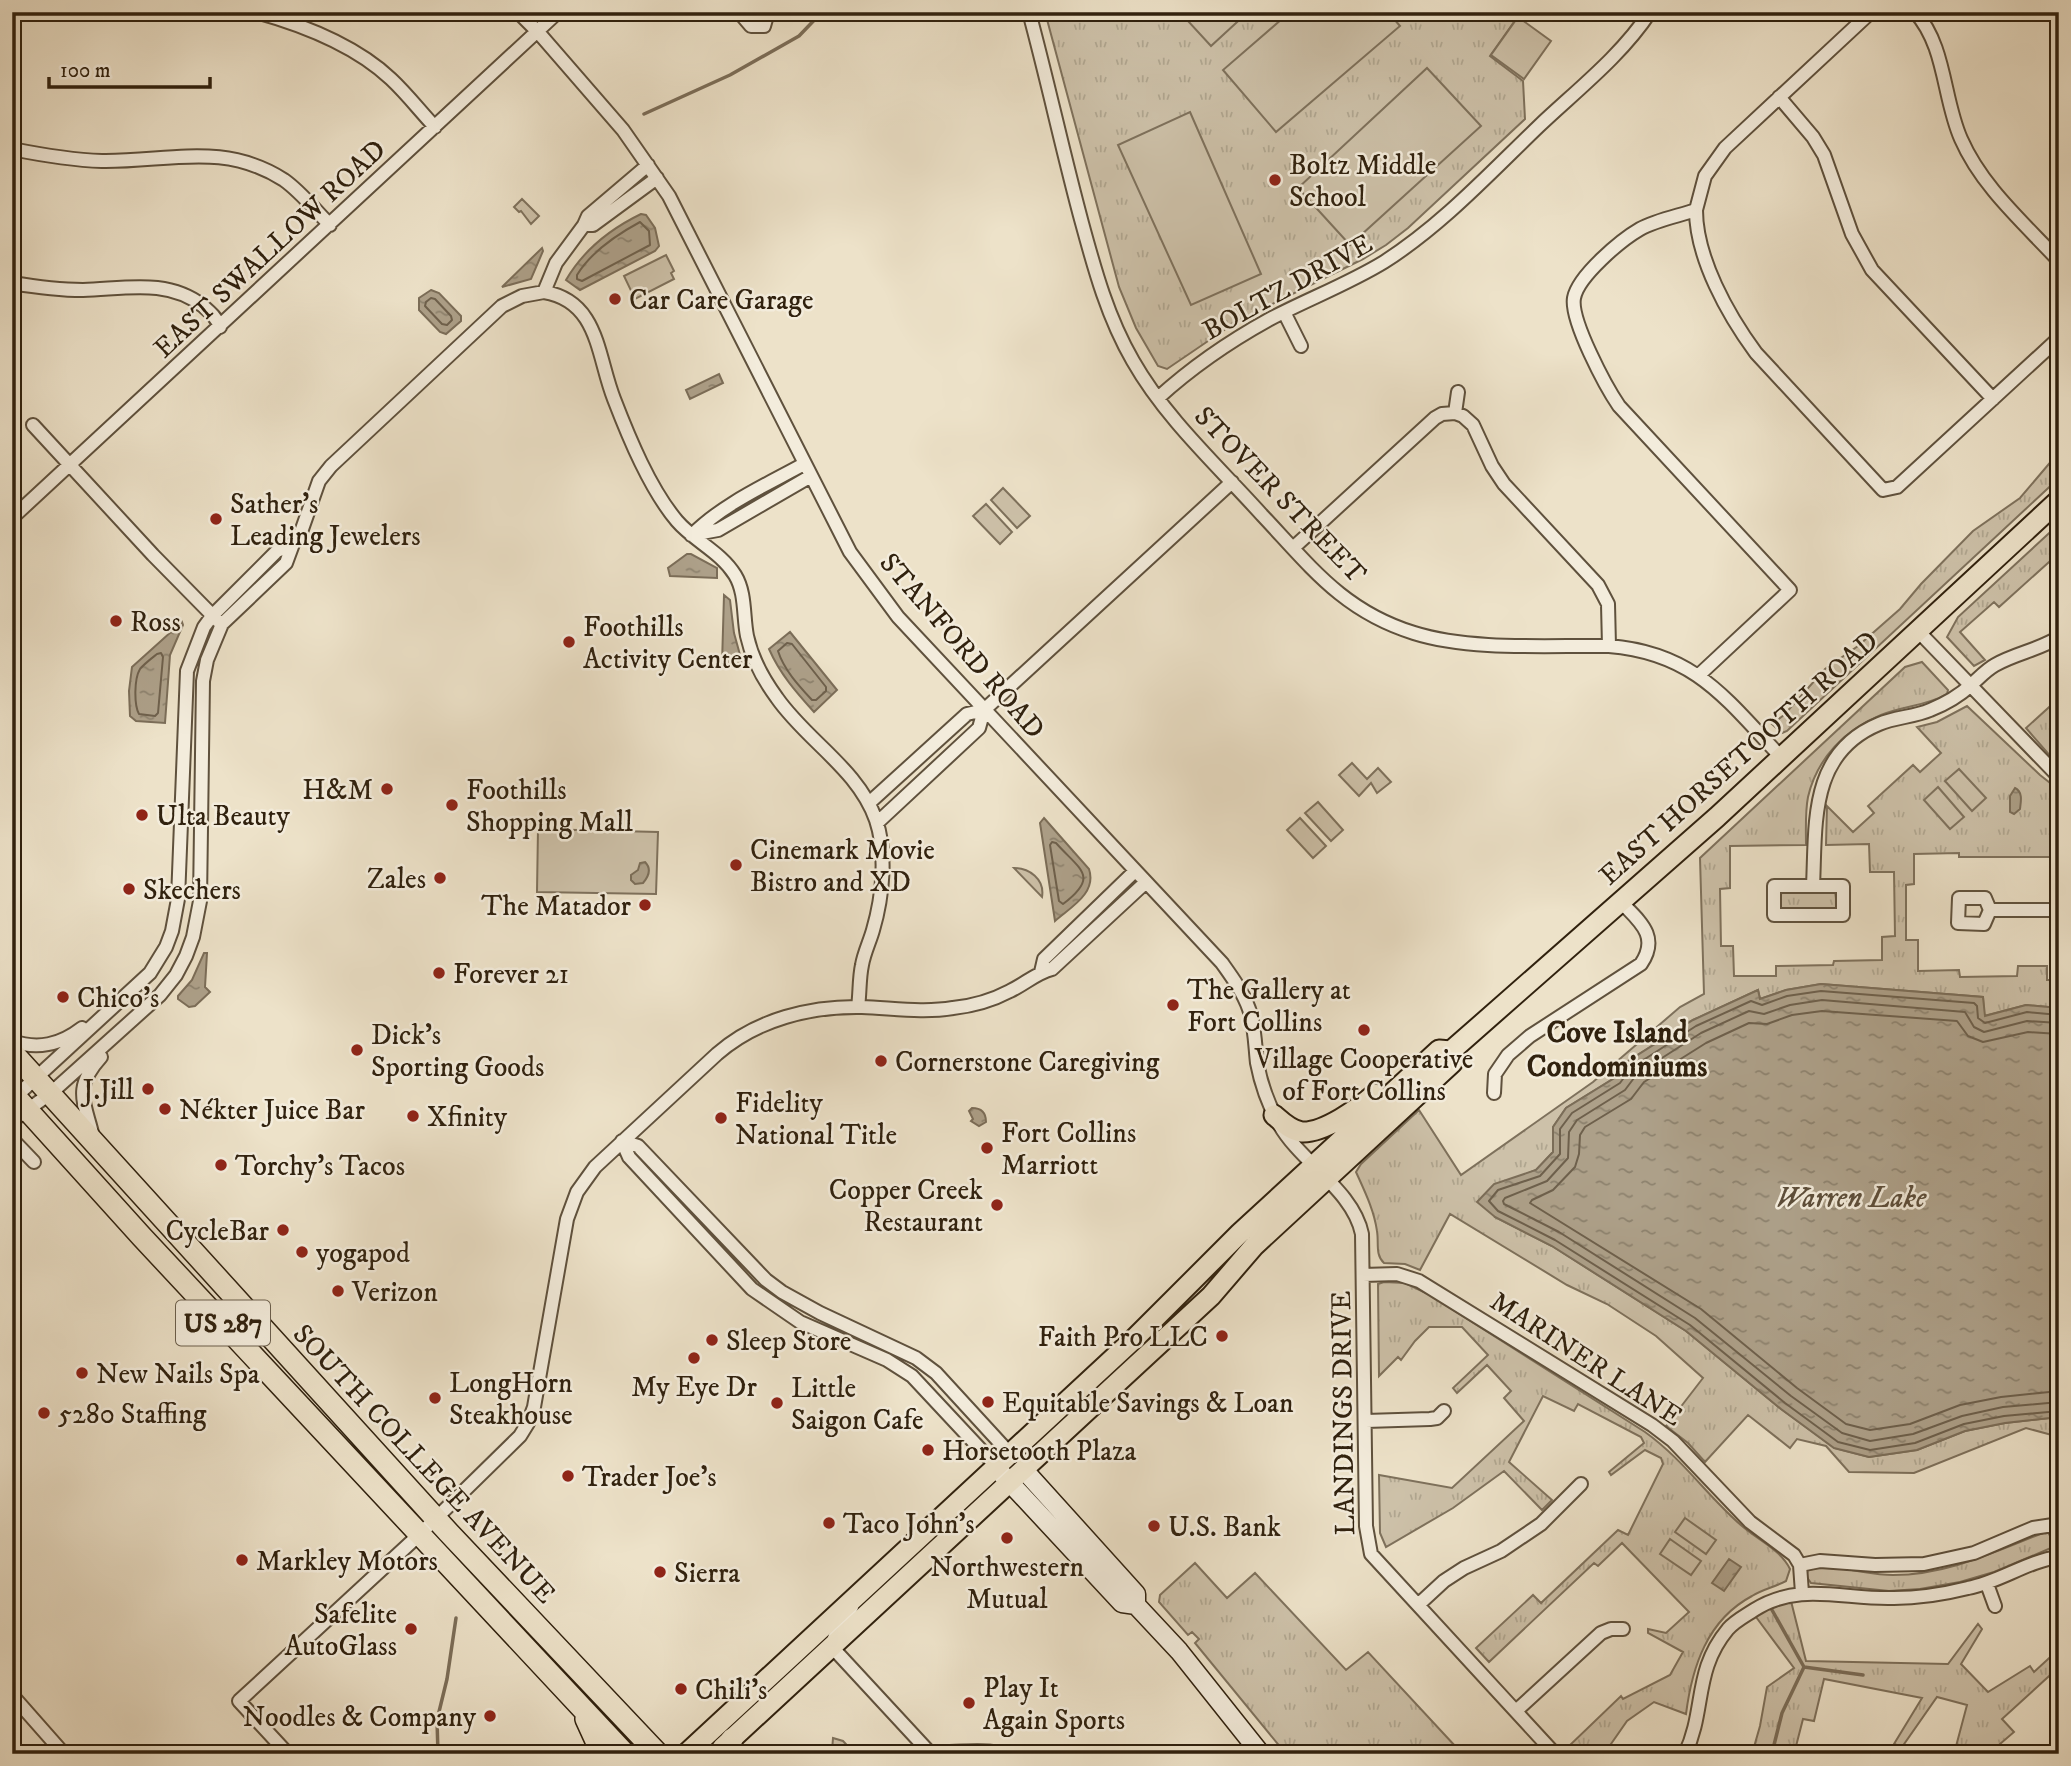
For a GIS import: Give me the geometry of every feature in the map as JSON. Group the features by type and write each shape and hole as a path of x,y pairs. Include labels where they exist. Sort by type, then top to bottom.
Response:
{"highway":[{"name":"SOUTH COLLEGE AVENUE","path":"12,1052 436,1517 658,1754"},
{"name":"SOUTH COLLEGE AVENUE","path":"16,1104 625,1754"},
{"path":"581,1707 602,1754"}],"main road":[{"name":"EAST HORSETOOTH ROAD","path":"724,1749 1211,1296 1319,1173 1444,1051 1620,902 2059,500"},
{"path":"1274,1115 1294,1130 1315,1130 1364,1104 1427,1051 1444,1051"},
{"name":"EAST HORSETOOTH ROAD","path":"686,1754 1004,1461 1196,1280 1240,1233 1319,1173"}],"street":[{"path":"256,12 300,26 352,51 390,78 435,127"},
{"name":"STANFORD ROAD","path":"518,12 623,130 657,178 687,227 850,552 898,617 1222,963 1250,1012 1260,1076 1274,1115 1292,1143 1319,1173"},
{"name":"EAST SWALLOW ROAD","path":"12,519 558,12"},
{"path":"739,12 751,26 764,26 768,12"},
{"name":"STOVER STREET","path":"1029,12 1102,294 1126,349 1158,398 1315,573 1354,606 1373,617 1416,634 1488,644 1609,646 1645,650 1661,655 1699,675 1722,695 1781,757"},
{"name":"BOLTZ DRIVE","path":"1158,398 1205,359 1241,335 1383,262 1426,231 1619,51 1650,12"},
{"path":"1871,12 1714,161 1699,192 1696,210 1699,241 1704,257 1743,335 1756,353 1883,490 1897,487 2059,338"},
{"path":"1915,12 1928,30 1934,45 1951,113 1968,155 1997,194 2059,261"},
{"path":"1779,97 1813,137 1824,155 1852,234 1872,270 1993,400"},
{"path":"12,149 102,160 186,155 231,159 257,167 287,183 330,225"},
{"path":"544,292 556,263 588,216 648,164"},
{"path":"584,225 593,225 657,178"},
{"path":"1696,210 1644,227 1625,240 1583,279 1577,288 1574,307 1576,318 1609,392 1619,406 1790,590 1699,675"},
{"path":"12,283 79,290 146,286 162,288 178,292 200,304 219,322 220,327"},
{"path":"16,1104 44,1086 103,1017 150,973 173,931 178,899 187,671 204,627 217,620 286,563 301,532 319,481 331,466 502,306 522,296 544,292 562,295 576,306 589,323 613,397 663,501 691,535 725,562 739,583 751,653 768,685 795,720 844,769 869,803 877,823 882,869 879,901 862,963 858,1007"},
{"path":"1284,312 1301,346"},
{"path":"1455,413 1458,392"},
{"path":"1293,548 1435,418 1442,414 1463,415 1473,425 1492,466 1504,484 1598,585 1608,604 1609,646"},
{"path":"33,425 217,620"},
{"path":"691,535 705,522 743,498 804,464"},
{"path":"691,535 716,531 811,476"},
{"path":"869,803 967,714 984,710 1232,482"},
{"path":"16,1104 110,1040 167,987 186,956 200,901 203,681 217,620"},
{"path":"1918,631 2059,777"},
{"path":"1813,886 1820,790 1829,768 1839,754 1862,733 1877,725 1927,712 1944,704 1996,664 2059,637"},
{"path":"877,823 979,728 984,710"},
{"path":"1041,972 1044,959 1135,871"},
{"path":"288,1754 239,1701 511,1447 528,1423 534,1406 558,1263 572,1204 595,1167 717,1054 738,1038 794,1013 816,1009 858,1007 928,1010 968,1006 1009,992 1041,972 1052,969 1146,882"},
{"path":"1774,886 1813,886 1843,886 1843,915 1774,915 1774,886"},
{"path":"1494,1093 1495,1074 1508,1055 1530,1036 1641,964 1647,955 1649,937 1645,928 1620,902"},
{"path":"1990,911 2059,910"},
{"path":"12,1041 23,1045 47,1046 62,1041 90,1022 103,1017"},
{"path":"94,1141 82,1101 84,1085 110,1040"},
{"path":"12,1139 34,1162"},
{"path":"622,1141 638,1146 766,1280 809,1308 916,1358 936,1374 1016,1476 1122,1603 1136,1605 1198,1673 1261,1754"},
{"path":"622,1141 629,1157 752,1289 800,1322 887,1360 912,1376 1004,1461"},
{"name":"LANDINGS DRIVE","path":"1319,1173 1350,1204 1359,1222 1363,1275 1367,1542 1371,1554 1555,1754"},
{"name":"MARINER LANE","path":"1363,1275 1397,1274 1419,1280 1652,1425 1692,1460 1750,1522 1794,1555 1800,1565"},
{"path":"1164,1339 1164,1321 1193,1293 1196,1280"},
{"path":"1099,1399 1112,1376 1138,1350 1147,1326"},
{"path":"1366,1421 1430,1419 1437,1418 1444,1411"},
{"path":"1418,1605 1444,1581 1464,1568 1501,1551 1541,1524 1581,1484"},
{"path":"1802,1593 1800,1565 1820,1561 1875,1566 1924,1564 1973,1553 2045,1525 2053,1525 2059,1537"},
{"path":"1685,1754 1695,1724 1702,1680 1717,1644 1735,1622 1762,1605 1778,1598 1802,1593 1893,1598 1926,1596 1987,1584 2039,1561 2059,1557"},
{"path":"1987,1584 1996,1606"},
{"path":"860,1594 843,1622 835,1629 832,1647 931,1754"},
{"path":"1516,1711 1601,1633 1611,1629 1623,1629"},
{"path":"12,1695 64,1754"}],"green space":[{"name":"Boltz Middle School","path":"1045,12 1521,12 1490,56 1523,81 1525,119 1408,228 1386,245 1236,322 1167,369 1158,366 1136,328 1119,287"},
{"path":"1183,12 1248,12 1211,46"},
{"path":"1290,12 1388,12 1400,26 1276,132 1223,70"},
{"path":"1518,17 1551,41 1524,79 1491,55"},
{"path":"1427,68 1481,126 1350,245 1298,188"},
{"path":"1190,112 1261,274 1191,305 1118,145"},
{"path":"522,199 539,216 531,224 521,211 514,207"},
{"path":"666,255 674,271 671,273 674,279 635,299 624,276"},
{"path":"2059,452 2059,478 1787,731 1782,733 1772,724 1784,715 1825,669 1858,646 1900,609 1973,531 2020,498"},
{"path":"1003,488 1030,516 1017,528 991,500"},
{"path":"986,504 1012,532 1000,544 973,516"},
{"path":"2059,524 2059,553 1999,607 1994,602 1960,632 1985,660 1974,666 1947,637 1958,617"},
{"path":"1922,662 1948,690 1947,694 1868,721 1834,747 1818,770 1808,797 1806,845 1730,846 1730,888 1720,889 1721,946 1733,946 1734,976 1776,976 1776,966 1833,965 1834,961 1882,960 1882,937 1895,936 1894,872 1870,872 1869,844 1826,845 1827,806 1853,832 1874,813 1868,806 1913,765 1920,772 1941,753 1917,727 1937,722 1967,706 2059,790 2059,849 2051,857 1914,854 1914,884 1906,885 1906,940 1918,940 1918,971 1959,970 1960,977 2017,976 2018,966 2047,966 2047,980 2059,980 2059,1008 2026,1005 1984,1016 1983,997 1821,984 1786,990 1760,999 1758,990 1693,1020 1625,1063 1616,1077 1566,1108 1553,1127 1553,1152 1536,1170 1516,1178 1495,1217 1552,1246 1686,1331 1781,1409 1835,1448 1869,1457 1917,1450 1965,1431 2058,1417 2059,1437 2026,1428 1914,1473 1849,1472 1826,1446 1797,1439 1790,1448 1748,1415 1705,1462 1688,1443 1666,1426 1703,1378 1656,1336 1607,1304 1567,1285 1450,1214 1420,1270 1405,1264 1384,1263 1378,1253 1374,1216 1356,1172 1361,1164 1419,1110 1461,1175 1593,1082 1680,1007 1704,994 1700,858 1905,667"},
{"path":"2057,700 2059,702 2059,766 2026,728"},
{"path":"1352,763 1367,779 1378,768 1391,782 1377,793 1371,783 1359,796 1339,775"},
{"path":"1959,769 1986,798 1972,811 1945,781"},
{"path":"1938,787 1964,817 1950,829 1924,800"},
{"path":"1318,802 1343,830 1331,841 1305,813"},
{"path":"1300,818 1326,846 1313,858 1287,830"},
{"path":"538,829 658,832 656,894 537,892"},
{"path":"1014,868 1035,876 1041,885 1042,897"},
{"path":"1835,891 1836,909 1782,910 1780,906 1782,892"},
{"path":"1405,1283 1428,1294 1645,1432 1672,1454 1729,1514 1786,1562 1790,1569 1786,1581 1736,1606 1713,1631 1698,1662 1686,1714 1654,1702 1627,1721 1604,1754 1576,1754 1569,1746 1621,1696 1623,1699 1670,1675 1683,1652 1648,1633 1648,1629 1666,1633 1689,1612 1622,1543 1598,1566 1594,1563 1489,1662 1476,1648 1533,1595 1541,1603 1618,1530 1628,1535 1663,1464 1661,1458 1645,1450 1611,1475 1609,1472 1644,1443 1641,1437 1578,1404 1574,1411 1543,1396 1509,1462 1552,1500 1542,1510 1504,1471 1453,1508 1386,1547 1380,1533 1379,1475 1452,1488 1524,1421 1504,1398 1511,1391 1487,1365 1457,1393 1453,1388 1488,1355 1462,1327 1429,1327 1401,1360 1398,1357 1379,1376 1378,1284"},
{"path":"1685,1518 1716,1540 1706,1554 1675,1532"},
{"path":"2048,1531 2053,1544 2051,1548 1994,1572 1960,1582 1889,1591 1811,1583 1806,1576 1808,1570 1818,1568 1893,1575 1934,1571 1973,1560"},
{"path":"1670,1539 1701,1561 1691,1575 1660,1554"},
{"path":"1195,1563 1227,1598 1255,1573 1346,1670 1368,1652 1456,1747 1452,1754 1286,1754 1195,1643 1199,1639 1192,1632 1188,1635 1159,1602 1160,1595"},
{"path":"1791,1601 1806,1661 1948,1664 1978,1624 1982,1629 1961,1664 1988,1692 2030,1666 2034,1672 2059,1649 2059,1667 2002,1719 2014,1732 1993,1750 1992,1754 1954,1754 1967,1705 1937,1697 1902,1747 1894,1744 1922,1698 1824,1679 1814,1721 1803,1719 1794,1754 1752,1754 1767,1687 1794,1668 1756,1617 1763,1611"},
{"path":"833,1738 843,1741 855,1754 832,1751"},
{"path":"943,1745 1001,1746 1018,1754 945,1754"}],"water":[{"path":"641,214 646,215 655,228 659,246 655,251 580,290 566,280 598,242"},
{"path":"542,248 531,279 502,287"},
{"path":"431,290 439,293 461,316 461,321 446,334 440,332 419,310 419,298"},
{"path":"719,374 723,383 690,399 686,390"},
{"path":"687,554 717,568 717,578 670,576 668,568"},
{"path":"724,595 730,600 734,633 742,662 740,665 723,667 722,664"},
{"path":"182,622 170,655 165,723 136,721 130,716 132,667"},
{"path":"790,632 837,690 814,712 783,675 769,649"},
{"path":"2015,788 2021,800 2020,809 2014,814 2010,812 2010,796"},
{"path":"1044,818 1089,869 1090,878 1081,899 1055,921 1040,823"},
{"path":"645,862 648,875 643,883 635,884 631,875 638,870 640,863"},
{"path":"204,953 207,953 205,987 210,992 195,1006 189,1007 178,999 178,996 192,980"},
{"name":"Warren Lake","path":"1821,984 1983,997 1985,1016 2026,1005 2059,1008 2059,1417 1965,1431 1917,1450 1869,1457 1834,1448 1781,1409 1686,1331 1552,1246 1495,1217 1477,1202 1494,1184 1536,1170 1553,1152 1553,1127 1566,1108 1616,1077 1625,1063 1693,1020 1758,990 1760,999 1786,990"},
{"path":"972,1108 983,1112 986,1122 979,1126 971,1121 973,1119 969,1111"},
{"path":"1729,1559 1741,1567 1724,1591 1712,1583"}],"waterway":[{"path":"644,114 730,75 799,36 822,12"},
{"path":"1772,1610 1804,1667 1863,1675"},
{"path":"438,1754 437,1720 447,1679 456,1618"},
{"path":"1769,1754 1782,1713 1804,1667"},
{"path":"972,1754 1002,1754"}],"place":[{"name":"Boltz Middle School","path":"1275,180"},
{"name":"Car Care Garage","path":"615,299"},
{"name":"Sather's Leading Jewelers","path":"216,519"},
{"name":"Ross","path":"116,621"},
{"name":"Foothills Activity Center","path":"569,642"},
{"name":"H&M","path":"387,789"},
{"name":"Foothills Shopping Mall","path":"452,805"},
{"name":"Ulta Beauty","path":"142,815"},
{"name":"Cinemark Movie Bistro and XD","path":"736,865"},
{"name":"Zales","path":"440,878"},
{"name":"Skechers","path":"129,889"},
{"name":"The Matador","path":"645,905"},
{"name":"Forever 21","path":"439,973"},
{"name":"Chico's","path":"63,997"},
{"name":"The Gallery at Fort Collins","path":"1173,1005"},
{"name":"Village Cooperative of Fort Collins","path":"1364,1030"},
{"name":"Dick's Sporting Goods","path":"357,1050"},
{"name":"Cornerstone Caregiving","path":"881,1061"},
{"name":"J.Jill","path":"148,1089"},
{"name":"Nékter Juice Bar","path":"165,1109"},
{"name":"Xfinity","path":"413,1116"},
{"name":"Fidelity National Title","path":"721,1118"},
{"name":"Fort Collins Marriott","path":"987,1148"},
{"name":"Torchy's Tacos","path":"221,1165"},
{"name":"Copper Creek Restaurant","path":"997,1205"},
{"name":"CycleBar","path":"283,1230"},
{"name":"yogapod","path":"302,1252"},
{"name":"Verizon","path":"338,1291"},
{"name":"Faith Pro LLC","path":"1222,1336"},
{"name":"Sleep Store","path":"712,1340"},
{"name":"My Eye Dr","path":"694,1358"},
{"name":"New Nails Spa","path":"82,1373"},
{"name":"LongHorn Steakhouse","path":"435,1398"},
{"name":"Equitable Savings & Loan","path":"988,1402"},
{"name":"Little Saigon Cafe","path":"777,1403"},
{"name":"5280 Staffing","path":"44,1413"},
{"name":"Horsetooth Plaza","path":"928,1450"},
{"name":"Trader Joe's","path":"568,1476"},
{"name":"Taco John's","path":"829,1523"},
{"name":"U.S. Bank","path":"1154,1526"},
{"name":"Northwestern Mutual","path":"1007,1538"},
{"name":"Markley Motors","path":"242,1560"},
{"name":"Sierra","path":"660,1572"},
{"name":"Safelite AutoGlass","path":"411,1629"},
{"name":"Chili's","path":"681,1689"},
{"name":"Play It Again Sports","path":"969,1703"},
{"name":"Noodles & Company","path":"490,1716"}],"district":[{"name":"Cove Island Condominiums","path":"1617,1049"}]}
